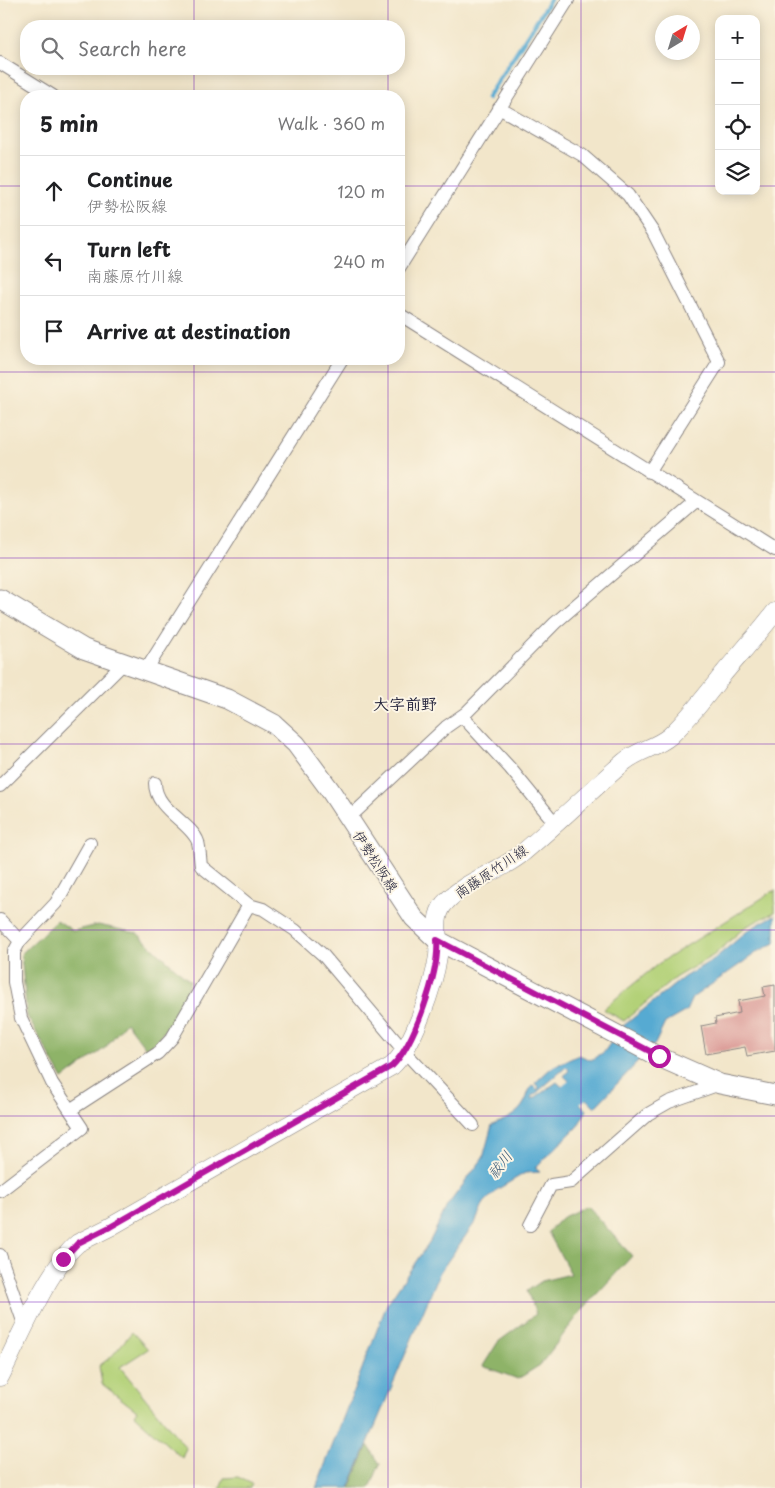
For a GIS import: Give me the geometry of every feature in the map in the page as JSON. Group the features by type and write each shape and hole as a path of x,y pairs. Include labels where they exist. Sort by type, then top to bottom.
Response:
{"main road":[{"name":"伊勢松阪線","path":"0,600 84,649 227,699 248,708 274,724 306,756 414,918 437,940 597,1026 720,1084 775,1095"},
{"name":"南藤原竹川線","path":"0,1377 53,1274 70,1250 78,1243 110,1227 392,1066 405,1052 421,1012 436,965 438,915 443,906 454,895 518,856 625,761 668,738 687,719 775,612"}],"street":[{"path":"405,258 568,0"},
{"path":"0,63 43,90"},
{"path":"499,108 582,155 628,195 652,232 719,362 649,472"},
{"path":"405,318 775,550"},
{"path":"146,670 338,365"},
{"path":"348,819 446,727 462,716 555,623 696,502"},
{"path":"0,786 124,663"},
{"path":"462,716 510,768 555,823"},
{"path":"155,783 155,791 160,800 197,841 201,866 249,905 263,908 295,930 323,955 405,1052 473,1125"},
{"path":"0,1191 82,1128 52,1083 21,1018 14,982 14,952 20,941 56,903 90,843"},
{"path":"70,1110 158,1053 172,1038 249,905"},
{"path":"0,920 20,941"},
{"path":"530,1225 551,1185 571,1182 655,1110 668,1102 720,1084"},
{"path":"0,1255 25,1327"}],"green space":[{"path":"775,890 775,912 745,927 714,955 676,977 624,1021 603,1009 658,964"},
{"path":"57,920 73,931 98,925 137,933 190,981 181,1011 148,1051 126,1022 105,1048 63,1079 27,1016 21,954"},
{"path":"587,1206 632,1256 583,1309 540,1365 518,1379 483,1366 498,1342 536,1314 527,1291 542,1281 571,1274 548,1232 561,1218"},
{"path":"132,1332 148,1349 120,1367 186,1448 182,1458 134,1415 137,1411 102,1384 99,1366 112,1356"},
{"path":"368,1445 380,1464 370,1488 350,1488"},
{"path":"238,1477 252,1484 250,1488 220,1488 224,1478"}],"water":[{"path":"775,915 775,943 759,951 692,998 686,1011 665,1023 655,1044 595,1107 564,1076 569,1070 566,1067 532,1097 533,1099 557,1082 587,1110 577,1127 535,1168 540,1172 525,1173 498,1189 484,1203 476,1221 440,1272 349,1488 316,1488 387,1304 430,1241 447,1206 483,1158 492,1125 518,1111 531,1087 533,1085 538,1090 539,1088 535,1083 551,1068 579,1055 591,1060 604,1052 622,1027 684,977 714,959 750,929"}],"building":[{"path":"775,985 775,1051 747,1056 745,1047 706,1054 701,1026 716,1023 715,1018 740,1013 738,1001 765,996 763,987"}],"waterway":[{"path":"487,98 550,0"},
{"name":"祓川","path":"546,1115 604,1069"}],"district":[{"name":"大字前野","path":"405,703"}],"route":[{"path":"63,1259 78,1243 110,1227 398,1061 405,1052 421,1012 436,965 438,953 437,940 501,972 597,1026 659,1056"}]}
